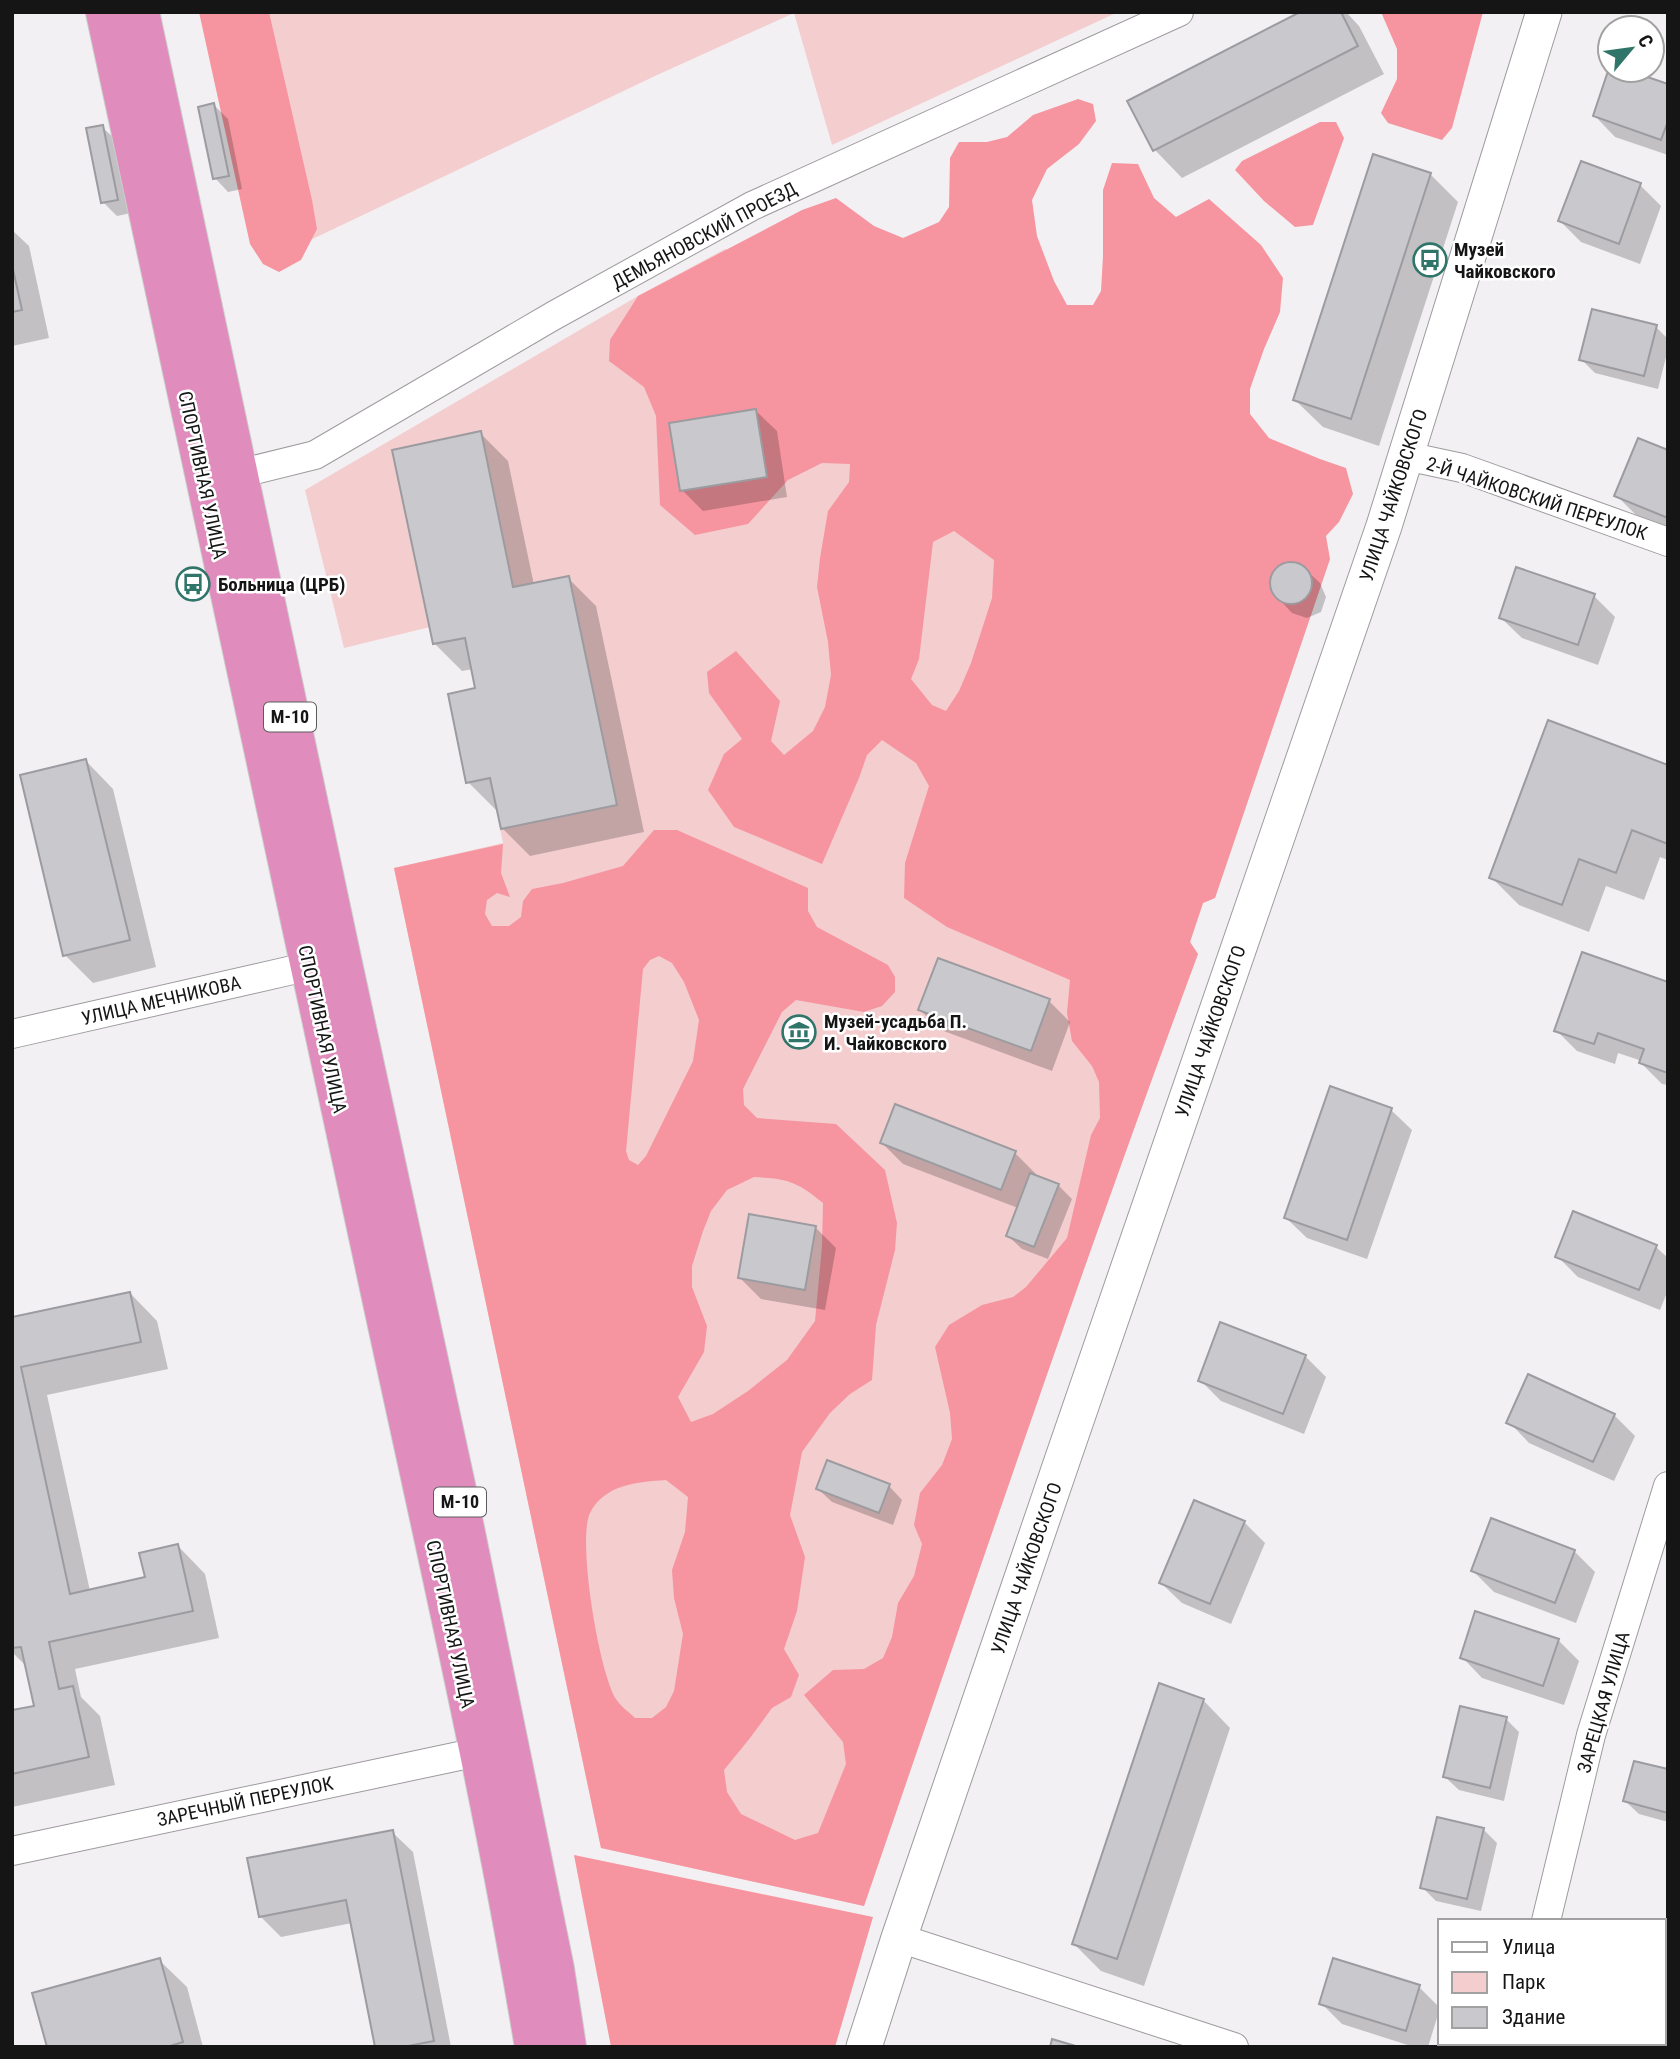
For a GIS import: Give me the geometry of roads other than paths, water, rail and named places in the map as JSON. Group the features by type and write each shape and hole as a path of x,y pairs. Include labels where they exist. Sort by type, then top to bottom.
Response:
{"highway":[{"name":"СПОРТИВНАЯ УЛИЦА","path":"105,12 478,1752 534,2047"},
{"name":"СПОРТИВНАЯ УЛИЦА","path":"140,12 460,1499 555,1969 567,2047"}],"street":[{"name":"ДЕМЬЯНОВСКИЙ ПРОЕЗД","path":"238,474 315,455 552,316 752,206 1179,12"},
{"name":"УЛИЦА ЧАЙКОВСКОГО","path":"864,2047 899,1938 1384,526 1544,12"},
{"name":"2-Й ЧАЙКОВСКИЙ ПЕРЕУЛОК","path":"1406,456 1462,468 1668,542"},
{"name":"УЛИЦА МЕЧНИКОВА","path":"12,1034 310,966"},
{"name":"ЗАРЕЦКАЯ УЛИЦА","path":"1546,1919 1591,1735 1668,1486"},
{"name":"ЗАРЕЧНЫЙ ПЕРЕУЛОК","path":"12,1851 478,1752"},
{"path":"899,1938 1234,2047"}],"place":[{"name":"Музей Чайковского","path":"1430,260"},
{"name":"Больница (ЦРБ)","path":"193,584"},
{"name":"Музей-усадьба П. И. Чайковского","path":"799,1032"}]}
